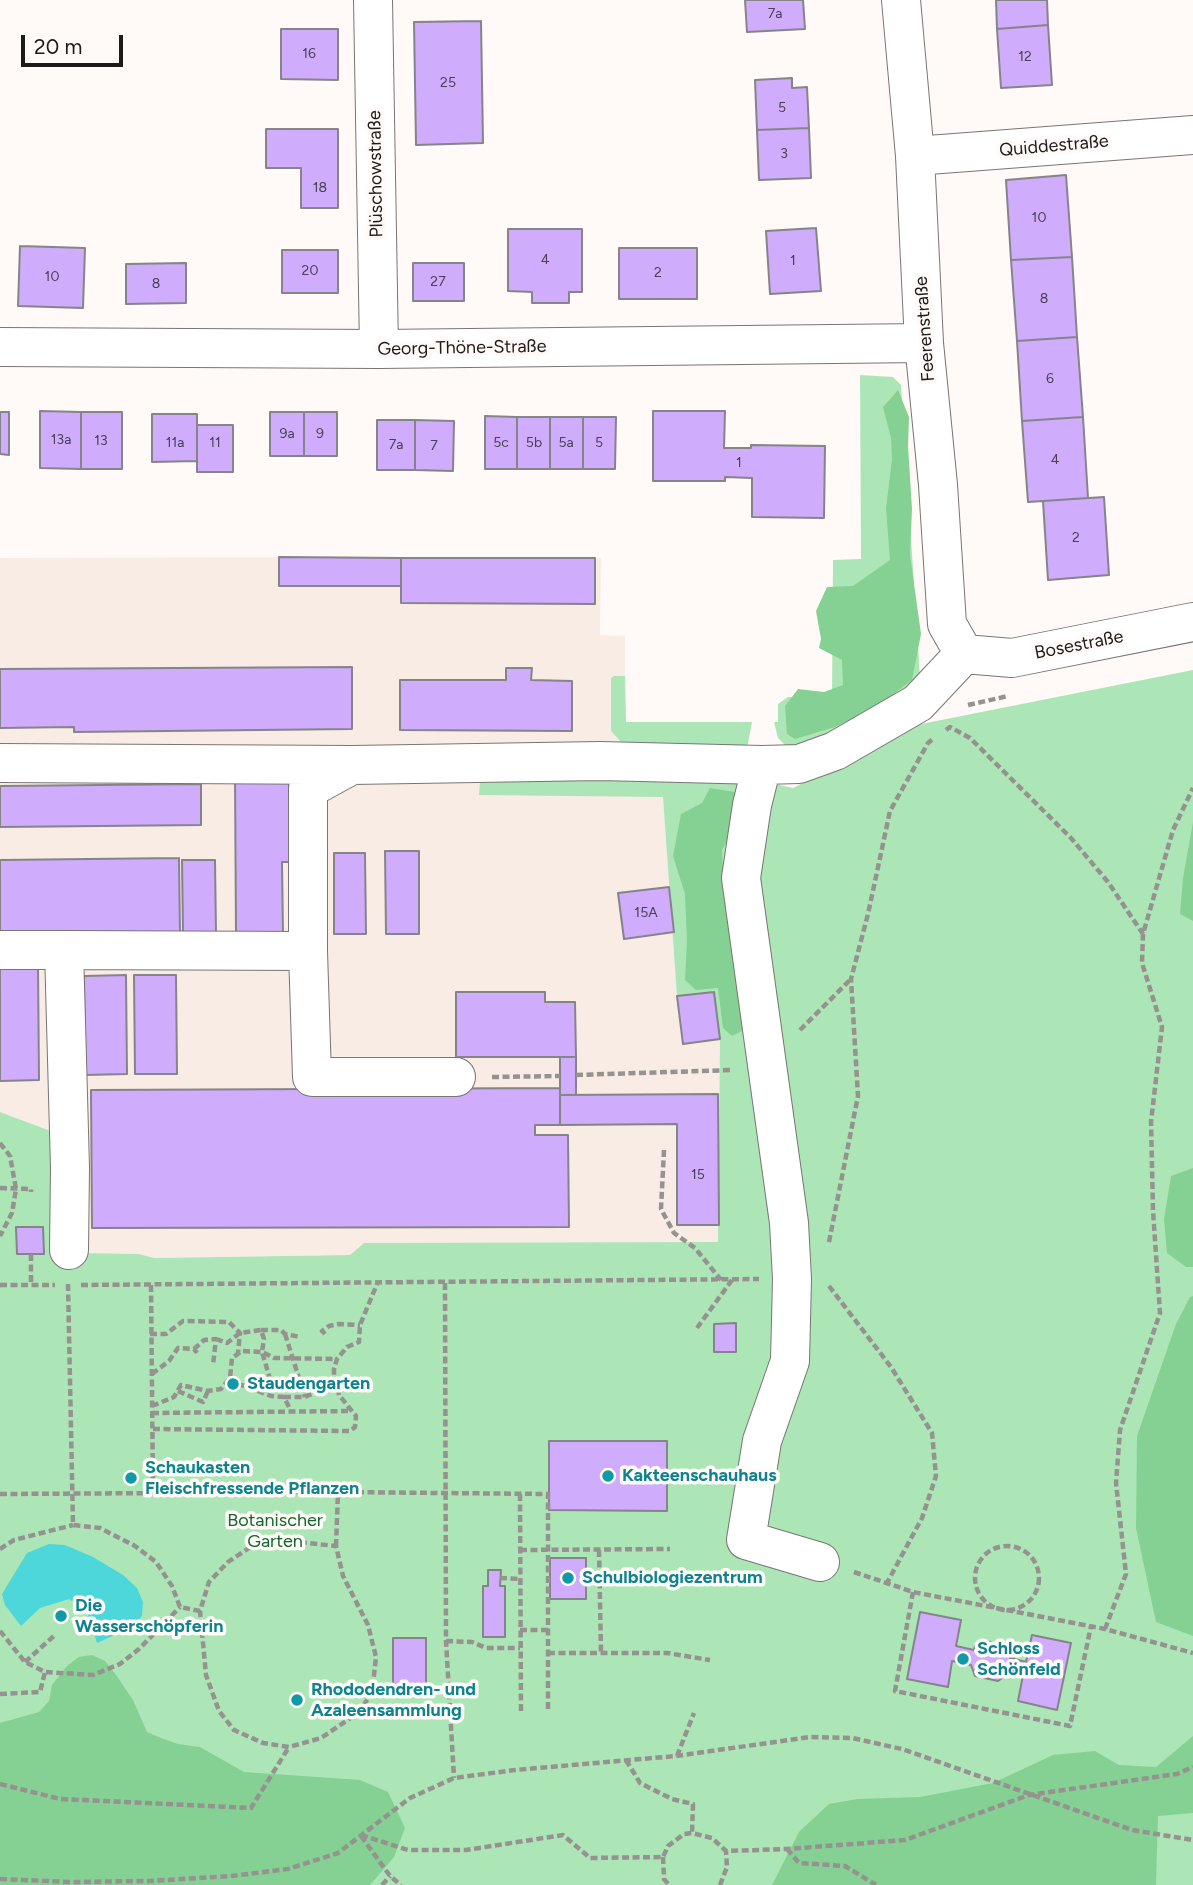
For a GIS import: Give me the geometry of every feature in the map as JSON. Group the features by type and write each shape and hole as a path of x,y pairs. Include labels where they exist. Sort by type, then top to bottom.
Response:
{"street":[{"name":"Plüschowstraße","path":"373,0 379,349"},
{"name":"Feerenstraße","path":"901,0 915,156 924,343 938,485 947,624 964,654"},
{"name":"Quiddestraße","path":"915,156 1193,135"},
{"name":"Georg-Thöne-Straße","path":"0,347 379,349 924,343"},
{"name":"Bosestraße","path":"964,654 1012,658 1193,622"},
{"path":"0,763 352,765 600,761 799,764 835,751 918,703 964,654"},
{"path":"352,765 307,789 312,1077 456,1077"},
{"path":"762,765 752,805 741,878 789,1223 807,1278 790,1361 762,1441 742,1552 820,1562"},
{"path":"0,950 308,951"},
{"path":"64,950 70,1168 68,1268"}],"path":[{"path":"827,1251 858,1096 851,979 869,914 890,811 928,743 950,727 970,738 1071,838 1108,882 1143,934"},
{"path":"1105,1629 1126,1574 1116,1483 1120,1430 1160,1313 1153,1211 1151,1122 1162,1027 1142,963 1143,934 1173,830 1193,788"},
{"path":"576,1075 767,1069 810,1018 851,979"},
{"path":"456,1077 561,1076"},
{"path":"0,1143 10,1156 16,1189 12,1213 0,1236"},
{"path":"664,1150 661,1209 674,1233 695,1248 721,1280"},
{"path":"0,1188 31,1189 31,1201"},
{"path":"31,1254 31,1285"},
{"path":"68,1268 73,1524"},
{"path":"0,1285 31,1285 68,1268 151,1285 807,1278 891,1367 932,1433 936,1476 922,1518 887,1583"},
{"path":"697,1328 732,1279"},
{"path":"445,1283 446,1641 454,1778"},
{"path":"153,1429 350,1430 355,1427 356,1416 339,1395 334,1377 337,1359 347,1347 359,1342 360,1325 377,1284"},
{"path":"151,1285 153,1492"},
{"path":"150,1334 166,1334 183,1321 214,1320 229,1322 240,1333"},
{"path":"325,1334 322,1331 329,1326 360,1325"},
{"path":"261,1330 264,1339 262,1352 271,1382 271,1396"},
{"path":"151,1375 169,1361 178,1348 195,1351 204,1340 216,1339 228,1343 240,1333 281,1330 285,1334 305,1397"},
{"path":"238,1354 240,1333"},
{"path":"285,1334 300,1337"},
{"path":"213,1365 216,1339"},
{"path":"152,1406 174,1397 181,1385 208,1391 221,1389 228,1380 232,1358 242,1351 262,1352 274,1358 337,1359"},
{"path":"228,1380 271,1396 284,1397 305,1397 335,1383"},
{"path":"178,1391 203,1402"},
{"path":"199,1411 208,1391"},
{"path":"284,1397 290,1411"},
{"path":"152,1412 350,1411"},
{"path":"336,1546 279,1540 248,1548 228,1562 209,1583 200,1611 206,1675 219,1711 234,1730 263,1743 289,1747 321,1738 358,1713 372,1693 376,1657 368,1625 343,1576 336,1546 338,1492"},
{"path":"0,1494 548,1494 548,1710"},
{"path":"520,1494 521,1711"},
{"path":"0,1549 14,1540 73,1524 100,1528 135,1546 156,1562 172,1586 180,1607"},
{"path":"1013,1546 1028,1553 1038,1567 1039,1584 1031,1599 1017,1609 1000,1609 985,1602 976,1588 975,1572 982,1557 996,1547 1013,1546"},
{"path":"520,1550 670,1549"},
{"path":"599,1550 601,1652"},
{"path":"820,1562 913,1592 1105,1629 1193,1653"},
{"path":"500,1578 520,1578"},
{"path":"913,1592 895,1691 1070,1726 1091,1626"},
{"path":"180,1607 200,1611"},
{"path":"0,1631 24,1662 45,1672 93,1675 120,1664 139,1649 180,1607"},
{"path":"520,1630 548,1630"},
{"path":"24,1662 55,1635"},
{"path":"446,1641 472,1642 486,1648 520,1648"},
{"path":"548,1653 667,1653 710,1660"},
{"path":"0,1694 40,1692 45,1672"},
{"path":"676,1756 694,1713"},
{"path":"0,1879 71,1882 231,1876 288,1869 338,1853 410,1798 454,1778 676,1756 810,1737 852,1738 925,1756 1132,1830 1193,1840"},
{"path":"0,1784 60,1799 251,1808 289,1747"},
{"path":"626,1760 640,1783 672,1799 694,1804 692,1833"},
{"path":"726,1852 905,1840 1029,1795 1177,1774 1193,1767"},
{"path":"669,1885 664,1878 663,1857 668,1846 684,1834 692,1833 712,1838 726,1852 727,1867 720,1885"},
{"path":"360,1835 408,1850 466,1850 563,1835 590,1858 663,1857"},
{"path":"360,1835 390,1876 401,1885"},
{"path":"787,1849 799,1863 845,1866 876,1885"},
{"path":"382,1885 390,1876"}],"shaded area":[{"path":"0,558 601,558 600,635 625,636 625,722 689,723 663,797 678,996 714,992 720,1039 719,1243 364,1243 350,1255 154,1258 139,1254 80,1253 56,1133 0,1112"}],"green space":[{"path":"860,375 893,377 901,385 920,677 913,690 799,749 788,748 778,738 774,722 778,722 778,704 788,697 832,697 833,560 861,559"},
{"path":"898,390 909,417 912,509 910,555 921,634 912,680 875,708 835,727 795,739 787,734 785,706 798,689 824,692 843,685 842,660 819,648 821,639 816,611 827,587 853,586 890,560 886,508 892,460 891,438 883,407"},
{"name":"Botanischer Garten","path":"1193,670 1193,1885 0,1885 0,1112 56,1133 80,1253 139,1254 154,1258 350,1255 364,1243 718,1242 720,1039 714,992 677,996 663,797 479,795 480,781 487,775 753,779 793,788 916,725"},
{"path":"625,676 626,722 752,722 746,754 622,743 611,731 611,678"},
{"path":"710,788 735,792 742,802 740,817 722,850 724,895 739,938 744,1030 732,1036 723,1028 718,988 696,990 685,980 685,894 673,856 681,814 702,803"},
{"path":"1193,822 1193,921 1180,914"},
{"path":"1193,1168 1193,1267 1186,1267 1167,1253 1164,1219 1171,1176"},
{"path":"1193,1296 1193,1636 1156,1622 1136,1528 1137,1436 1176,1324"},
{"path":"92,1655 105,1661 116,1675 133,1700 147,1732 178,1744 200,1747 244,1772 360,1780 388,1792 405,1828 394,1857 370,1885 0,1885 0,1723 39,1712 49,1701 52,1685 67,1666 79,1657"},
{"path":"1193,1736 1193,1813 1158,1816 1156,1885 772,1885 799,1832 829,1804 857,1799 920,1797 993,1783 1053,1755 1095,1751 1119,1765 1156,1767"}],"water":[{"path":"49,1544 65,1545 93,1557 123,1575 137,1588 143,1602 142,1616 135,1626 97,1643 87,1612 69,1599 40,1608 21,1626 5,1605 2,1594 27,1553"}],"building":[{"path":"745,0 803,0 805,29 747,32"},
{"path":"996,0 1047,0 1048,25 997,29"},
{"path":"481,21 483,143 416,145 414,22"},
{"path":"1048,25 1052,85 1001,88 997,29"},
{"path":"281,29 338,29 338,80 281,79"},
{"path":"792,78 792,88 807,87 809,128 757,130 755,80"},
{"path":"809,128 811,178 759,180 757,130"},
{"path":"266,129 338,129 338,208 301,208 301,168 266,168"},
{"path":"1066,175 1072,257 1011,260 1006,180"},
{"path":"816,228 821,291 770,294 766,231"},
{"path":"508,229 582,229 582,292 569,292 569,303 532,303 532,292 508,291"},
{"path":"20,246 85,248 83,308 18,306"},
{"path":"619,248 697,248 697,299 619,299"},
{"path":"282,250 338,250 338,293 282,293"},
{"path":"1072,257 1077,337 1017,341 1011,260"},
{"path":"186,263 186,303 126,304 126,264"},
{"path":"413,263 464,263 464,301 413,301"},
{"path":"1077,337 1083,417 1022,421 1017,341"},
{"path":"40,411 81,412 81,469 40,468"},
{"path":"653,411 725,411 724,448 751,448 751,445 825,446 824,518 752,517 752,478 725,477 725,481 653,481"},
{"path":"0,412 9,412 9,455 0,454"},
{"path":"81,412 122,412 122,469 81,469"},
{"path":"270,412 304,412 304,456 270,456"},
{"path":"304,412 337,412 337,456 304,456"},
{"path":"152,414 197,414 197,461 152,462"},
{"path":"485,416 517,417 517,469 485,469"},
{"path":"517,417 550,417 550,469 517,469"},
{"path":"550,417 583,417 583,469 550,469"},
{"path":"583,417 616,417 615,469 583,469"},
{"path":"1083,417 1088,498 1028,502 1022,421"},
{"path":"377,420 415,420 415,470 377,470"},
{"path":"415,420 454,421 453,471 415,470"},
{"path":"197,425 233,425 233,472 197,472"},
{"path":"1104,497 1109,575 1048,580 1043,501"},
{"path":"279,557 401,558 401,586 279,586"},
{"path":"401,558 595,558 595,604 401,603"},
{"path":"352,667 352,729 74,732 74,727 0,728 0,669"},
{"path":"506,668 532,668 531,680 572,681 572,731 400,730 400,680 506,680"},
{"path":"235,775 289,775 290,862 282,862 283,935 236,935"},
{"path":"201,784 201,825 0,827 0,786"},
{"path":"385,851 419,851 419,934 386,934"},
{"path":"334,853 365,853 366,934 334,934"},
{"path":"179,858 180,935 0,937 0,860"},
{"path":"182,860 215,860 216,935 183,935"},
{"path":"669,887 674,932 624,939 618,893"},
{"path":"0,965 38,965 39,1080 0,1081"},
{"path":"126,975 127,1074 85,1075 84,976"},
{"path":"134,975 176,975 177,1074 135,1074"},
{"path":"456,992 545,992 545,1002 575,1002 576,1057 456,1057"},
{"path":"714,992 720,1039 683,1044 677,996"},
{"path":"560,1057 576,1057 576,1095 560,1095"},
{"path":"560,1088 560,1125 535,1125 535,1135 568,1135 569,1227 92,1228 91,1090"},
{"path":"718,1094 719,1225 677,1225 677,1124 560,1125 560,1095"},
{"path":"16,1227 43,1227 44,1254 17,1254"},
{"path":"736,1323 736,1352 714,1352 714,1324"},
{"name":"Kakteenschauhaus","path":"549,1441 667,1441 667,1511 549,1510"},
{"name":"Schulbiologiezentrum","path":"550,1558 586,1558 586,1599 550,1599"},
{"path":"488,1570 501,1570 500,1586 505,1586 505,1637 483,1637 483,1586 488,1586"},
{"name":"Schloss Schönfeld","path":"920,1612 961,1620 956,1646 974,1650 982,1640 1006,1646 1010,1658 1026,1662 1032,1635 1071,1643 1057,1710 1018,1701 1023,1675 1006,1670 1005,1676 998,1681 975,1676 971,1665 952,1661 948,1687 907,1679"},
{"path":"393,1638 426,1638 426,1684 393,1684"}],"place":[{"name":"Staudengarten","path":"233,1384"},
{"name":"Kakteenschauhaus","path":"608,1476"},
{"name":"Schaukasten Fleischfressende Pflanzen","path":"131,1478"},
{"name":"Schulbiologiezentrum","path":"568,1578"},
{"name":"Die Wasserschöpferin","path":"61,1616"},
{"name":"Schloss Schönfeld","path":"963,1659"},
{"name":"Rhododendren- und Azaleensammlung","path":"297,1700"}]}
